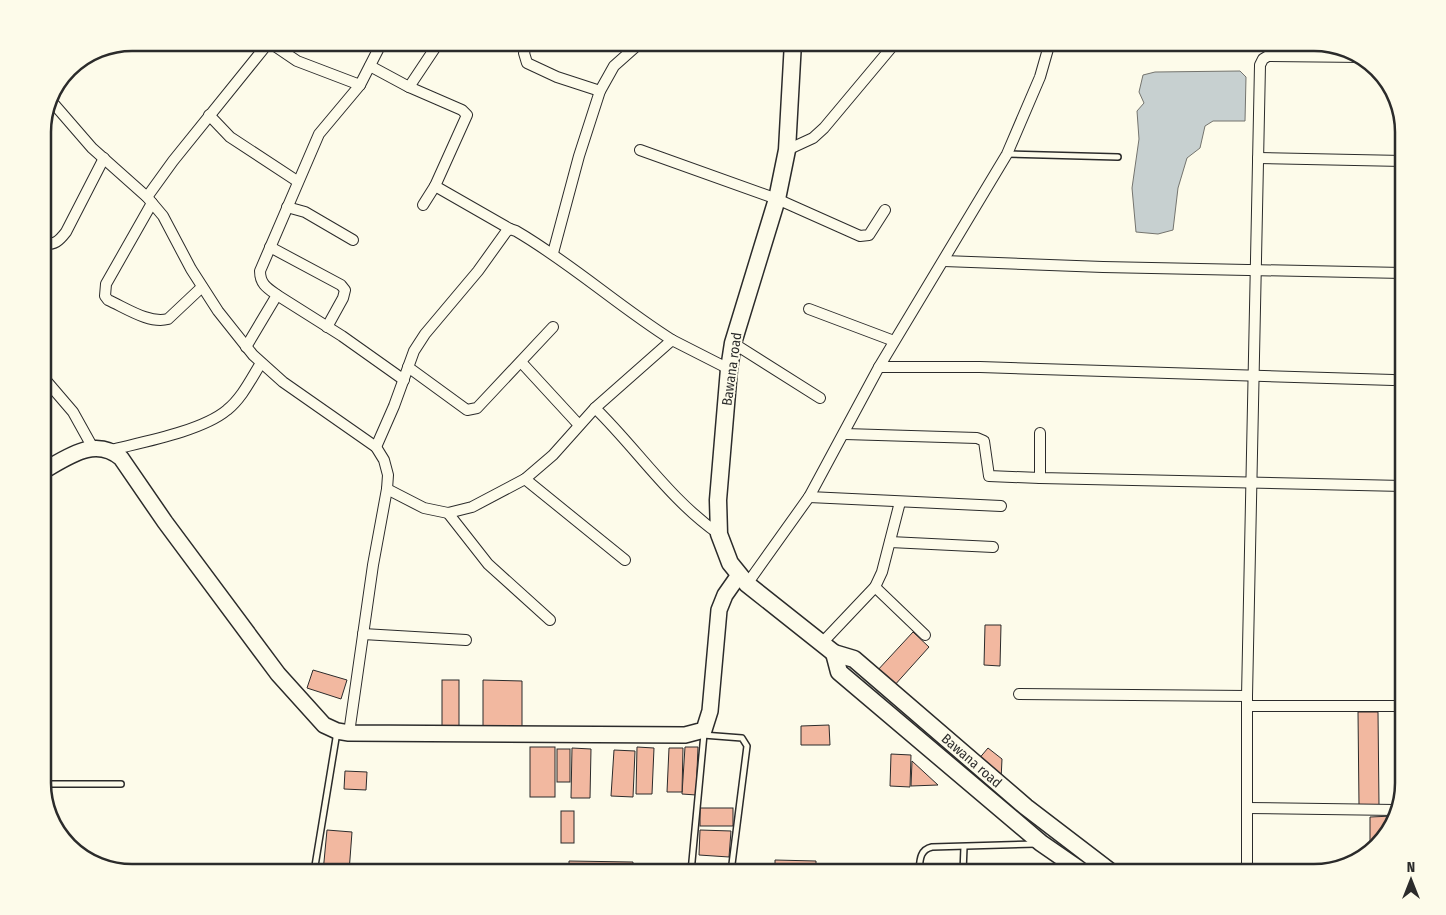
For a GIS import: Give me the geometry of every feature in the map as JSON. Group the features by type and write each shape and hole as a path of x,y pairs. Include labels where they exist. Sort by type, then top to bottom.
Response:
{"main road":[{"name":"Bawana road","path":"792,51 787,150 777,199 733,342 718,500 719,534 730,563 743,579 827,649 854,659 976,763 1075,864"},
{"name":"Bawana road","path":"827,649 839,672 962,776 1050,838 1097,864"},
{"path":"962,776 976,763"}],"street":[{"path":"202,287 168,319 161,321 108,300 105,296 106,284 150,200 209,115 262,51"},
{"path":"282,51 297,61 360,85"},
{"path":"378,51 360,85 319,134 286,207 260,271 260,279 265,287 404,380"},
{"path":"409,87 433,51"},
{"path":"525,51 527,62 557,77 600,90"},
{"path":"553,253 579,156 600,90 614,66 631,51"},
{"path":"787,150 814,138 888,51"},
{"path":"111,450 121,458 165,522 278,674 324,725 343,732 686,735 704,732 710,711 719,610 725,594 743,579 809,497 894,341 1007,154 1040,77 1047,51"},
{"path":"1321,57 1322,52"},
{"path":"1247,864 1251,484 1260,65 1263,59 1268,56 1346,58"},
{"path":"370,66 409,87 462,110 467,115 435,186 423,205"},
{"path":"56,106 104,158 150,200 163,216 202,287 246,347 261,363 311,403 376,448 384,460 388,475 387,489 363,634 343,732"},
{"path":"209,115 238,142 297,181"},
{"path":"640,150 777,199 865,237 872,232 885,210"},
{"path":"51,242 59,241 66,232 104,158"},
{"path":"1258,158 1395,161"},
{"path":"435,186 510,229 516,230 553,253 617,304 672,340 729,369"},
{"path":"286,207 315,217 354,240"},
{"path":"376,448 404,380 414,350 425,334 478,272 510,229"},
{"path":"270,247 341,285 345,290 344,298 327,327"},
{"path":"944,261 1103,267 1395,272"},
{"path":"246,347 277,295"},
{"path":"809,309 894,341"},
{"path":"408,367 467,410 472,410 477,408 553,327"},
{"path":"387,489 424,508 448,514 472,507 525,479 553,454 595,408 672,340"},
{"path":"733,342 820,398"},
{"path":"521,362 579,425"},
{"path":"51,466 74,453 93,448 111,450 149,441 214,418 228,410 261,363"},
{"path":"879,367 980,367 1393,380"},
{"path":"51,386 74,412 93,448"},
{"path":"595,408 620,433 684,506 719,534"},
{"path":"1040,433 1040,478"},
{"path":"845,434 977,438 984,441 989,476 1251,484 1395,486"},
{"path":"525,479 625,560"},
{"path":"809,497 1001,506"},
{"path":"827,649 876,587 900,502"},
{"path":"448,514 488,564 550,620"},
{"path":"890,542 993,547"},
{"path":"876,587 925,635"},
{"path":"363,634 466,640"},
{"path":"1019,694 1395,706"},
{"path":"1247,808 1390,810"}],"lane":[{"path":"1007,154 1118,157"},
{"path":"316,864 343,732"},
{"path":"692,864 704,732 742,738 747,746 732,864"},
{"path":"51,784 121,784"},
{"path":"920,864 925,849 1030,845 1050,838"},
{"path":"963,864 964,847"}],"shaded area":[{"path":"1240,71 1246,77 1245,121 1213,121 1205,126 1200,148 1187,158 1178,188 1173,230 1158,234 1136,232 1132,188 1139,139 1137,111 1144,103 1139,92 1143,75 1155,72"}],"building":[{"path":"985,625 1001,625 1000,666 984,665"},
{"path":"913,632 929,647 893,687 876,672"},
{"path":"313,670 347,680 341,699 307,688"},
{"path":"442,680 459,680 459,732 442,732"},
{"path":"483,680 522,681 522,730 483,729"},
{"path":"1358,712 1378,712 1379,805 1359,805"},
{"path":"829,725 830,745 801,745 801,726"},
{"path":"530,747 555,747 555,797 530,797"},
{"path":"637,747 654,748 652,794 636,794"},
{"path":"685,747 698,747 696,795 682,794"},
{"path":"572,748 591,749 590,798 571,798"},
{"path":"669,748 683,748 682,792 667,792"},
{"path":"988,748 1002,759 1001,780 977,761"},
{"path":"557,749 570,749 570,782 557,782"},
{"path":"614,750 635,751 633,797 611,796"},
{"path":"891,754 911,755 910,787 890,786"},
{"path":"912,761 938,785 911,786"},
{"path":"345,771 367,772 366,790 344,789"},
{"path":"700,808 733,808 733,826 700,826"},
{"path":"561,811 574,811 574,843 561,843"},
{"path":"1388,816 1370,841 1370,817"},
{"path":"327,830 352,832 350,864 324,864"},
{"path":"700,830 731,831 729,857 699,855"},
{"path":"775,860 816,861 816,864 775,864"},
{"path":"569,861 633,862 633,864 569,864"}]}
